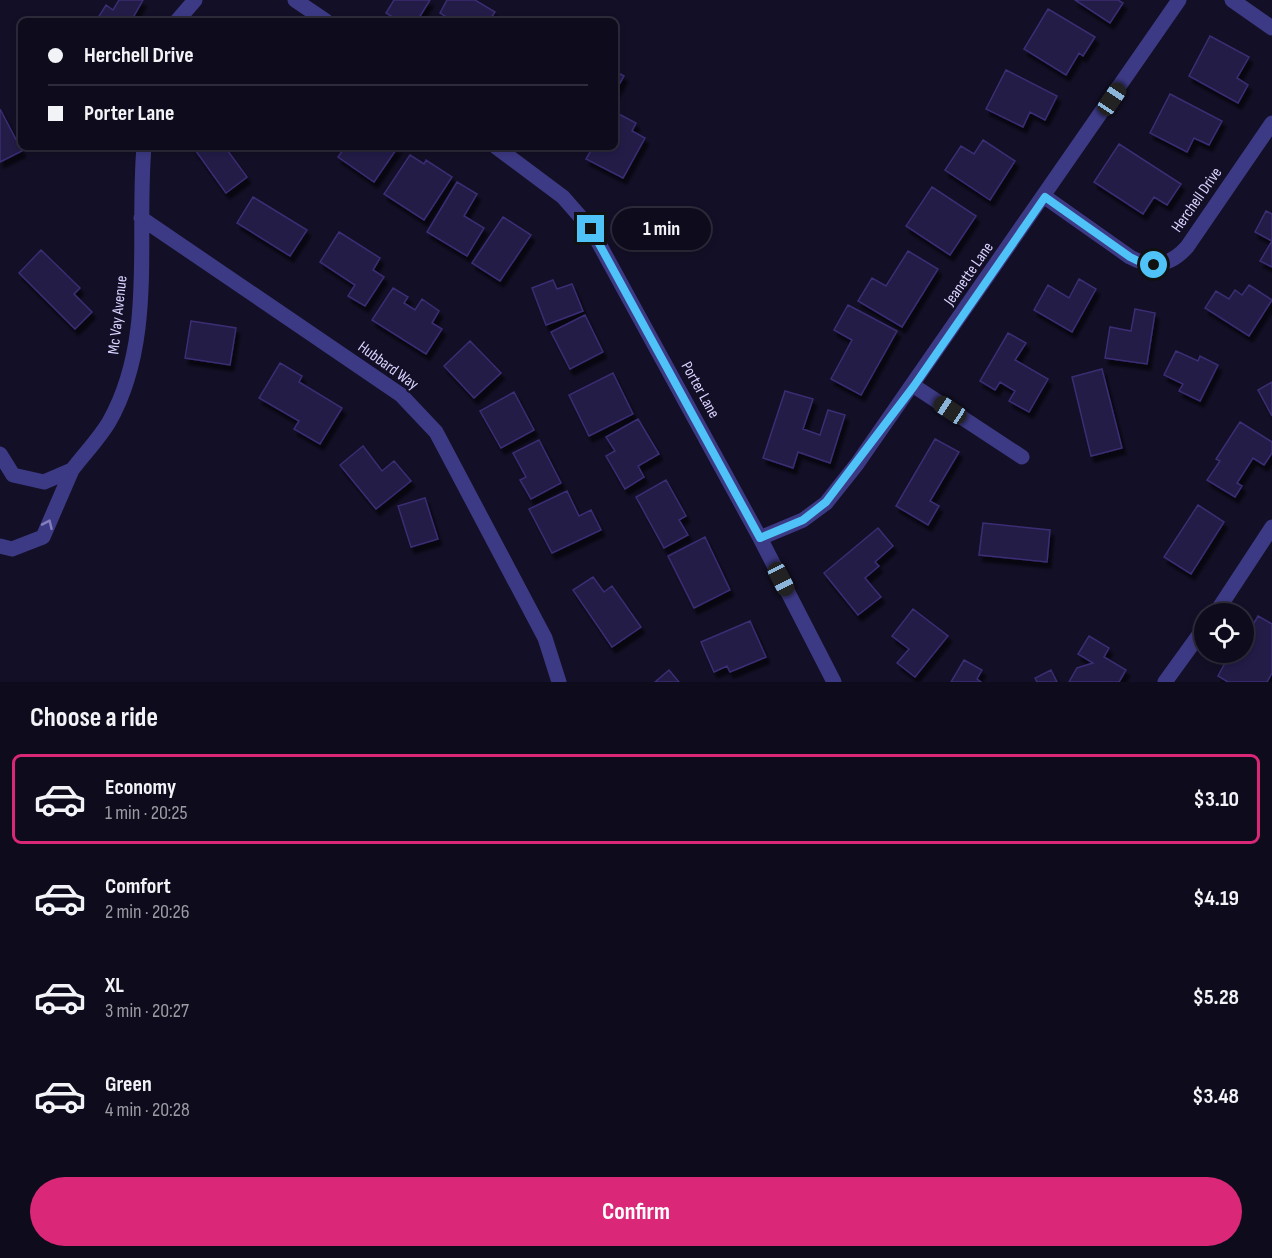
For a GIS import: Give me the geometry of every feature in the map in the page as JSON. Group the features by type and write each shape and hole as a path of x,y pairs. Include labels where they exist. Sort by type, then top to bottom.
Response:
{"street":[{"path":"180,18 195,0"},
{"path":"295,0 313,4 324,18"},
{"name":"Jeanette Lane","path":"760,538 803,520 826,502 914,386 1179,0"},
{"path":"1232,0 1272,28"},
{"name":"Herchell Drive","path":"1045,197 1130,257 1142,263 1167,263 1178,257 1187,247 1272,123"},
{"name":"Mc Vay Avenue","path":"72,470 109,423 125,384 136,346 144,150"},
{"name":"Porter Lane","path":"499,150 563,197 591,229 760,538 834,682"},
{"name":"Hubbard Way","path":"141,218 401,395 436,432 545,638 560,682"},
{"path":"914,386 1022,458"},
{"path":"0,454 13,475 44,482 72,470"},
{"path":"0,546 12,549 43,537 72,470"},
{"path":"1222,603 1272,527"},
{"path":"1165,682 1194,642"}],"building":[{"path":"119,0 143,0 133,18 98,18 106,5 113,10"},
{"path":"394,0 430,0 419,18 394,18 386,13"},
{"path":"447,0 475,0 495,12 491,18 448,18 440,13"},
{"path":"1075,0 1118,0 1123,3 1110,23"},
{"path":"1048,9 1095,37 1083,56 1079,53 1066,75 1024,49"},
{"path":"1210,36 1249,57 1237,78 1248,85 1238,103 1189,76"},
{"path":"1006,70 1057,96 1045,120 1030,112 1023,127 986,109"},
{"path":"618,73 624,76 618,87"},
{"path":"1170,94 1222,121 1209,145 1194,138 1187,152 1150,133"},
{"path":"0,109 18,143 18,150 22,151 0,162"},
{"path":"618,114 636,123 632,131 645,138 623,178 586,159 591,150 618,150"},
{"path":"983,140 1015,161 990,200 945,170 961,146 974,154"},
{"path":"1119,144 1181,184 1167,205 1154,197 1143,214 1094,182"},
{"path":"195,150 227,150 247,177 226,193"},
{"path":"343,150 396,150 374,182 338,157"},
{"path":"410,155 424,164 426,160 452,177 424,220 384,194"},
{"path":"457,182 477,194 464,216 484,228 467,256 427,232"},
{"path":"932,187 976,216 950,255 906,226"},
{"path":"253,197 307,230 290,256 237,223"},
{"path":"1266,211 1272,214 1272,241 1255,232"},
{"path":"503,217 531,235 500,281 472,263"},
{"path":"339,232 380,258 373,270 384,277 365,306 348,296 355,285 320,262"},
{"path":"1272,241 1272,267 1260,261"},
{"path":"41,250 80,288 74,294 92,312 75,329 19,273"},
{"path":"908,251 938,269 902,327 858,301 872,278 886,286"},
{"path":"1079,279 1096,289 1072,332 1034,310 1048,285 1069,298"},
{"path":"553,280 557,289 572,284 583,311 546,325 532,288"},
{"path":"1249,285 1272,300 1249,336 1205,308 1216,291 1229,299 1235,290 1242,295"},
{"path":"393,288 408,297 404,303 415,310 422,299 439,311 432,323 442,329 426,354 372,320"},
{"path":"848,305 897,331 861,395 831,379 852,340 834,330"},
{"path":"1135,309 1155,313 1147,364 1105,358 1110,327 1131,331"},
{"path":"585,315 603,352 570,369 551,332"},
{"path":"191,321 236,328 230,365 185,358"},
{"path":"1008,333 1026,343 1015,360 1048,379 1029,412 1009,401 1015,391 1000,382 995,390 980,381"},
{"path":"470,341 501,373 474,398 444,366"},
{"path":"1176,351 1198,361 1200,356 1218,365 1200,401 1179,391 1183,384 1164,375"},
{"path":"280,363 302,376 299,382 342,408 320,444 294,429 299,421 259,398"},
{"path":"1102,369 1122,448 1091,456 1072,377"},
{"path":"613,373 633,414 589,436 569,395"},
{"path":"1272,382 1272,416 1258,390"},
{"path":"785,391 813,399 803,429 820,435 828,410 845,415 830,463 798,452 793,468 763,458"},
{"path":"514,392 534,430 501,448 480,411"},
{"path":"638,419 659,454 638,466 644,477 625,489 606,456 615,451 606,437"},
{"path":"1240,422 1272,442 1272,453 1264,465 1253,458 1237,483 1242,486 1235,497 1207,480 1220,461 1216,459"},
{"path":"935,439 959,452 930,501 939,506 928,525 896,506"},
{"path":"539,440 561,483 531,499 520,480 526,477 513,453"},
{"path":"363,446 382,471 394,461 411,481 376,509 340,465"},
{"path":"666,480 686,516 679,520 688,535 664,548 636,497"},
{"path":"567,491 579,516 591,510 601,530 552,553 529,509"},
{"path":"425,498 438,539 411,547 398,506"},
{"path":"1198,505 1224,522 1191,574 1164,557"},
{"path":"983,523 1050,530 1047,562 979,555"},
{"path":"878,528 893,546 875,562 879,566 865,578 881,597 858,615 824,573"},
{"path":"705,537 730,590 694,608 668,556"},
{"path":"593,577 604,592 612,586 641,627 612,647 573,590"},
{"path":"913,609 948,636 915,677 897,663 909,649 892,636"},
{"path":"1258,616 1272,624 1272,673 1267,682 1228,682 1218,676 1225,663 1254,663 1254,623"},
{"path":"750,621 766,657 730,672 727,666 714,672 701,642"},
{"path":"1089,636 1109,648 1104,657 1126,670 1119,682 1069,682 1077,668 1093,663 1078,654"},
{"path":"964,660 982,670 977,679 981,682 951,682"},
{"path":"669,670 679,682 655,682"},
{"path":"1051,670 1057,682 1037,682 1035,678"}],"route":[{"path":"591,229 760,538 803,520 826,502 914,386 1045,197 1130,257 1142,263 1154,265"}]}
